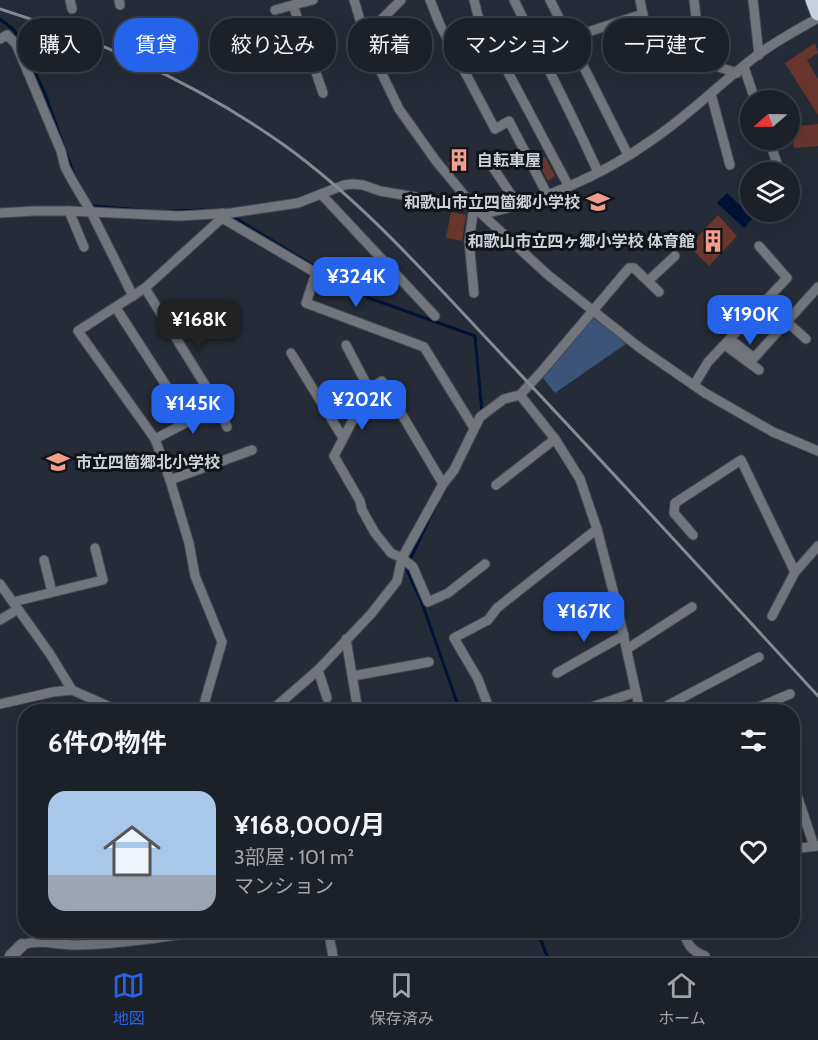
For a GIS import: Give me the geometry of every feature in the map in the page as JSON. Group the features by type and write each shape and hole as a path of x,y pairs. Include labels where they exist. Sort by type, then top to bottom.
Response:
{"highway":[{"path":"813,0 818,13"}],"street":[{"path":"275,10 313,0"},
{"path":"354,0 360,18"},
{"path":"381,18 401,0"},
{"path":"430,0 440,25 495,129 509,121 547,194"},
{"path":"474,0 478,16 568,185"},
{"path":"514,0 598,172"},
{"path":"550,0 559,18"},
{"path":"640,0 644,18"},
{"path":"694,0 696,18"},
{"path":"753,0 759,55"},
{"path":"293,5 323,93"},
{"path":"591,31 643,14"},
{"path":"482,214 518,206 547,194 598,172 649,143 759,55 818,18"},
{"path":"0,39 7,35 16,44 61,150 65,167 91,212 133,296"},
{"path":"729,67 740,70"},
{"path":"740,70 750,90"},
{"path":"382,72 399,109 436,161 474,207 548,275 640,348 694,385 773,432 818,451"},
{"path":"586,72 628,155"},
{"path":"711,94 730,165"},
{"path":"490,163 518,206"},
{"path":"0,213 69,211 179,216 225,215 298,203 344,185 363,185 380,191 474,207"},
{"path":"321,194 435,316"},
{"path":"474,207 469,241 474,293"},
{"path":"69,211 84,247"},
{"path":"204,704 222,642 195,576 189,543 170,480 155,439 78,331 145,288 225,215"},
{"path":"225,215 316,273 306,303 424,347 474,428"},
{"path":"694,385 708,362 787,278 759,246"},
{"path":"648,281 675,256"},
{"path":"279,704 318,670 371,614 397,581 442,484 454,470 483,414 504,399 520,395 629,268 634,268 659,292"},
{"path":"727,342 754,358 818,287"},
{"path":"145,288 218,406 227,427"},
{"path":"810,296 818,304"},
{"path":"116,308 189,422"},
{"path":"787,322 806,339"},
{"path":"727,342 759,370"},
{"path":"346,345 369,389"},
{"path":"291,353 343,438"},
{"path":"442,484 382,381 369,389 334,456 375,533 391,553 406,561 428,602 448,593 485,564"},
{"path":"520,395 555,439 580,479 597,529 639,704"},
{"path":"155,439 218,406"},
{"path":"496,485 555,439"},
{"path":"170,480 252,450"},
{"path":"693,535 674,513 675,503 741,460 795,572"},
{"path":"487,704 478,679 454,638 488,620 497,608 597,529"},
{"path":"772,616 795,572 818,546"},
{"path":"0,621 15,606 52,592 103,580 94,548"},
{"path":"44,560 52,592"},
{"path":"0,584 50,654 72,690"},
{"path":"627,649 692,607"},
{"path":"557,673 624,635"},
{"path":"346,639 357,704"},
{"path":"670,704 759,657"},
{"path":"352,676 429,662"},
{"path":"318,670 327,698"},
{"path":"0,704 72,690 103,704"},
{"path":"601,704 636,692"},
{"path":"766,704 790,694"},
{"path":"800,802 816,846 800,848"},
{"path":"123,942 126,938"},
{"path":"11,956 22,945 30,942 75,945 151,938"},
{"path":"330,938 333,956"},
{"path":"685,938 687,944 696,953 705,956"},
{"path":"75,945 76,956"}],"shaded area":[{"path":"727,193 740,206 740,222 749,222 744,228 717,203"},
{"path":"593,318 627,343 555,393 543,378"}],"building":[{"path":"815,43 818,53 807,60 818,79 818,115 785,63"},
{"path":"818,124 818,146 800,148 800,126"},
{"name":"自転車屋","path":"462,155 469,164 454,172 447,163"},
{"path":"545,157 555,176 548,181 537,160"},
{"path":"451,212 466,215 462,241 446,238"},
{"name":"和歌山市立四ヶ郷小学校 体育館","path":"718,215 737,236 709,266 689,246"}],"waterway":[{"path":"0,19 14,30 44,91 74,175"},
{"path":"91,204 92,206 140,210"},
{"path":"170,211 203,210"},
{"path":"232,216 361,295 475,336 482,413"},
{"path":"438,501 406,568 422,603 458,704"},
{"path":"540,938 547,956"}],"railway":[{"path":"0,9 75,35 183,83 251,123 314,168 371,218 425,273 818,696"}],"place":[{"name":"自転車屋","path":"459,160"},
{"name":"和歌山市立四箇郷小学校","path":"598,202"},
{"name":"和歌山市立四ヶ郷小学校 体育館","path":"713,241"},
{"name":"市立四箇郷北小学校","path":"58,462"}]}
